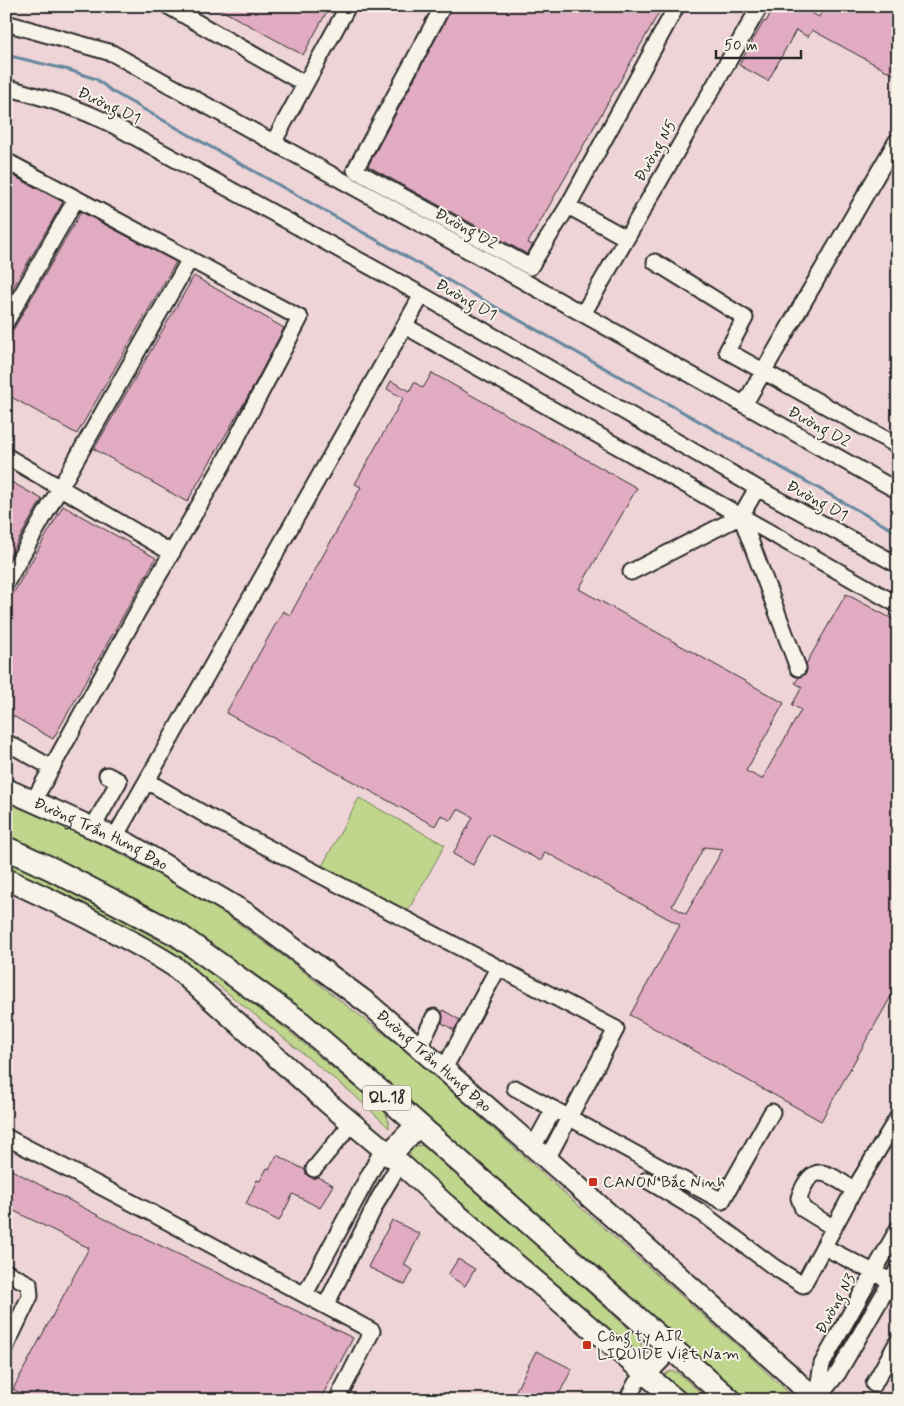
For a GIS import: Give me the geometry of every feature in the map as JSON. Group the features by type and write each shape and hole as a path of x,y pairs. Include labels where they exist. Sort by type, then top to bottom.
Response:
{"highway":[{"name":"QL.18","path":"6,848 52,869 178,935 301,1023 730,1400"},
{"path":"391,1156 418,1125"},
{"path":"645,1374 670,1347"}],"main road":[{"name":"Đường Trần Hưng Đạo","path":"6,789 129,844 246,913 370,1005 540,1153 791,1376 815,1400"},
{"path":"6,879 28,888 120,935 174,967 452,1210 676,1400"}],"street":[{"path":"168,6 305,84"},
{"path":"273,143 348,6"},
{"path":"443,6 355,170 530,267 568,206 675,9 670,6"},
{"name":"Đường N5","path":"583,314 760,6"},
{"name":"Đường D2","path":"6,23 112,53 898,491"},
{"name":"Đường D1","path":"6,87 61,102 90,113 422,295 757,488 898,565"},
{"path":"744,405 896,142"},
{"path":"6,161 300,318 222,466 138,611 34,800"},
{"path":"6,322 76,199"},
{"path":"568,206 626,238"},
{"path":"6,583 190,260"},
{"path":"655,262 745,318 727,351 898,446"},
{"path":"115,837 422,295"},
{"path":"405,326 898,605"},
{"path":"6,456 172,553"},
{"path":"630,572 741,516 757,488"},
{"path":"741,516 798,668"},
{"path":"6,742 52,768"},
{"path":"92,827 119,781 107,775"},
{"path":"147,781 209,817 616,1029 569,1118 540,1153"},
{"path":"444,1069 498,968"},
{"path":"419,1048 434,1017"},
{"path":"515,1088 722,1201 772,1112"},
{"path":"540,1153 554,1109"},
{"path":"647,1180 702,1213 774,1267 803,1285 854,1190 898,1118"},
{"path":"314,1169 352,1123"},
{"path":"6,1137 372,1331 338,1400"},
{"path":"305,1294 391,1156"},
{"path":"326,1305 380,1198 391,1156"},
{"path":"834,1228 804,1209 799,1198 804,1183 814,1173 820,1173 832,1176 854,1190"},
{"name":"Đường N3","path":"815,1400 822,1364 898,1229"},
{"path":"815,1400 838,1373 894,1275 874,1272 824,1247"},
{"path":"6,1272 30,1284 30,1296 6,1346"},
{"path":"874,1384 898,1341"},
{"path":"627,1400 636,1383 645,1374"}],"shaded area":[{"path":"6,6 898,6 898,1400 6,1400"}],"green space":[{"path":"359,798 445,845 407,912 322,866"},
{"path":"6,802 111,849 180,886 220,910 295,965 408,1052 747,1354 789,1393 790,1400 748,1400 396,1089 257,976 169,918 91,876 6,835"},
{"path":"6,861 86,899 187,955 290,1032 385,1112 389,1128 353,1094 214,982 211,985 185,963 6,870"},
{"path":"420,1145 426,1147 441,1159 634,1333 640,1340 641,1349 636,1351 628,1347 414,1163 410,1158 410,1152 414,1147"},
{"path":"671,1371 678,1373 709,1400 691,1400 666,1379 665,1374"}],"building":[{"path":"214,6 330,6 303,55"},
{"path":"452,6 661,6 528,243 533,245 527,254 368,166"},
{"path":"774,6 798,6 819,17 825,6 888,6 898,11 898,77 812,30 808,37 796,30 768,81 739,65"},
{"path":"6,172 63,202 6,300"},
{"path":"81,212 176,262 77,434 6,394 6,342"},
{"path":"194,276 284,328 251,391 187,502 94,449"},
{"path":"432,373 637,488 579,589 784,703 746,771 762,779 801,710 792,705 802,687 795,683 799,677 806,674 806,664 846,594 898,622 898,984 821,1121 630,1015 680,925 545,852 541,861 490,834 473,865 453,854 473,817 458,809 451,821 441,815 435,826 226,713 283,611 290,615 361,487 355,484 403,398 387,389 391,381 410,391 414,382 423,388","holes":["704,847 723,849 686,914 672,906"]},
{"path":"6,479 42,499 6,562"},
{"path":"63,506 156,558 53,739 6,712 6,606"},
{"path":"443,1010 460,1020 454,1030 442,1023"},
{"path":"277,1155 305,1170 308,1176 318,1177 333,1185 320,1208 293,1194 279,1221 246,1204 257,1180 260,1181"},
{"path":"6,1167 105,1219 353,1338 320,1400 33,1400 13,1389 89,1248 6,1207"},
{"path":"392,1220 420,1234 404,1265 413,1270 405,1285 368,1267"},
{"path":"458,1259 475,1269 465,1286 448,1275"},
{"path":"536,1351 572,1369 556,1400 511,1400"}],"waterway":[{"path":"6,55 69,70 96,79 113,92 898,533"}],"place":[{"name":"CANON Bắc Ninh","path":"593,1182"},
{"name":"Công ty AIR LIQUIDE Việt Nam","path":"587,1345"}]}
